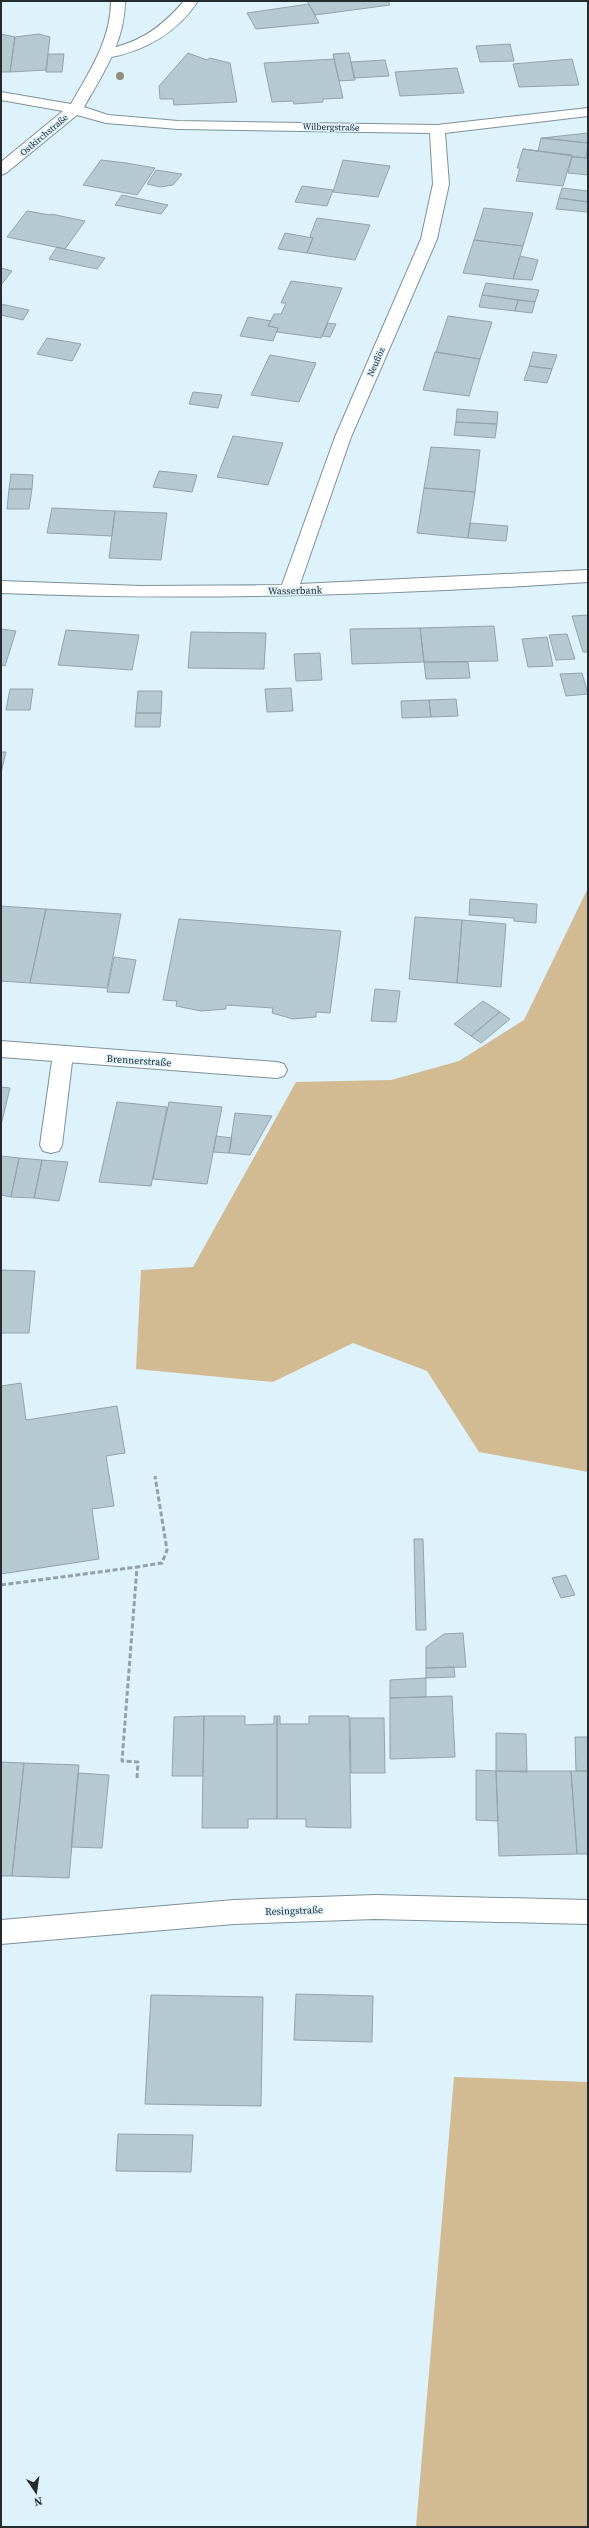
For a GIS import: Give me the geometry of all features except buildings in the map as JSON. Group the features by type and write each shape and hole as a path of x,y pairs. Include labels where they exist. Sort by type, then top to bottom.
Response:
{"street":[{"name":"Ostkirchstraße","path":"1,170 75,109 107,54 118,11 118,1"},
{"path":"107,54 128,51 153,39 180,15 191,1"},
{"name":"Wilbergstraße","path":"1,96 75,109 106,119 178,124 437,130 588,112"},
{"name":"Neuflöz","path":"289,591 343,437 429,239 441,184 437,130"},
{"name":"Wasserbank","path":"1,587 160,592 289,591 410,588 588,576"},
{"name":"Brennerstraße","path":"1,1049 277,1070"},
{"path":"51,1144 63,1054"},
{"name":"Resingstraße","path":"1,1932 234,1912 375,1907 588,1912"}],"path":[{"path":"1,1586 162,1563 167,1550 155,1476"},
{"path":"136,1778 138,1762 122,1761 137,1567"}],"shaded area":[{"path":"588,888 588,1472 479,1452 427,1371 353,1343 273,1382 136,1369 141,1270 193,1267 296,1082 391,1080 459,1061 524,1020"},
{"path":"454,2077 588,2082 588,2527 416,2527"}]}
